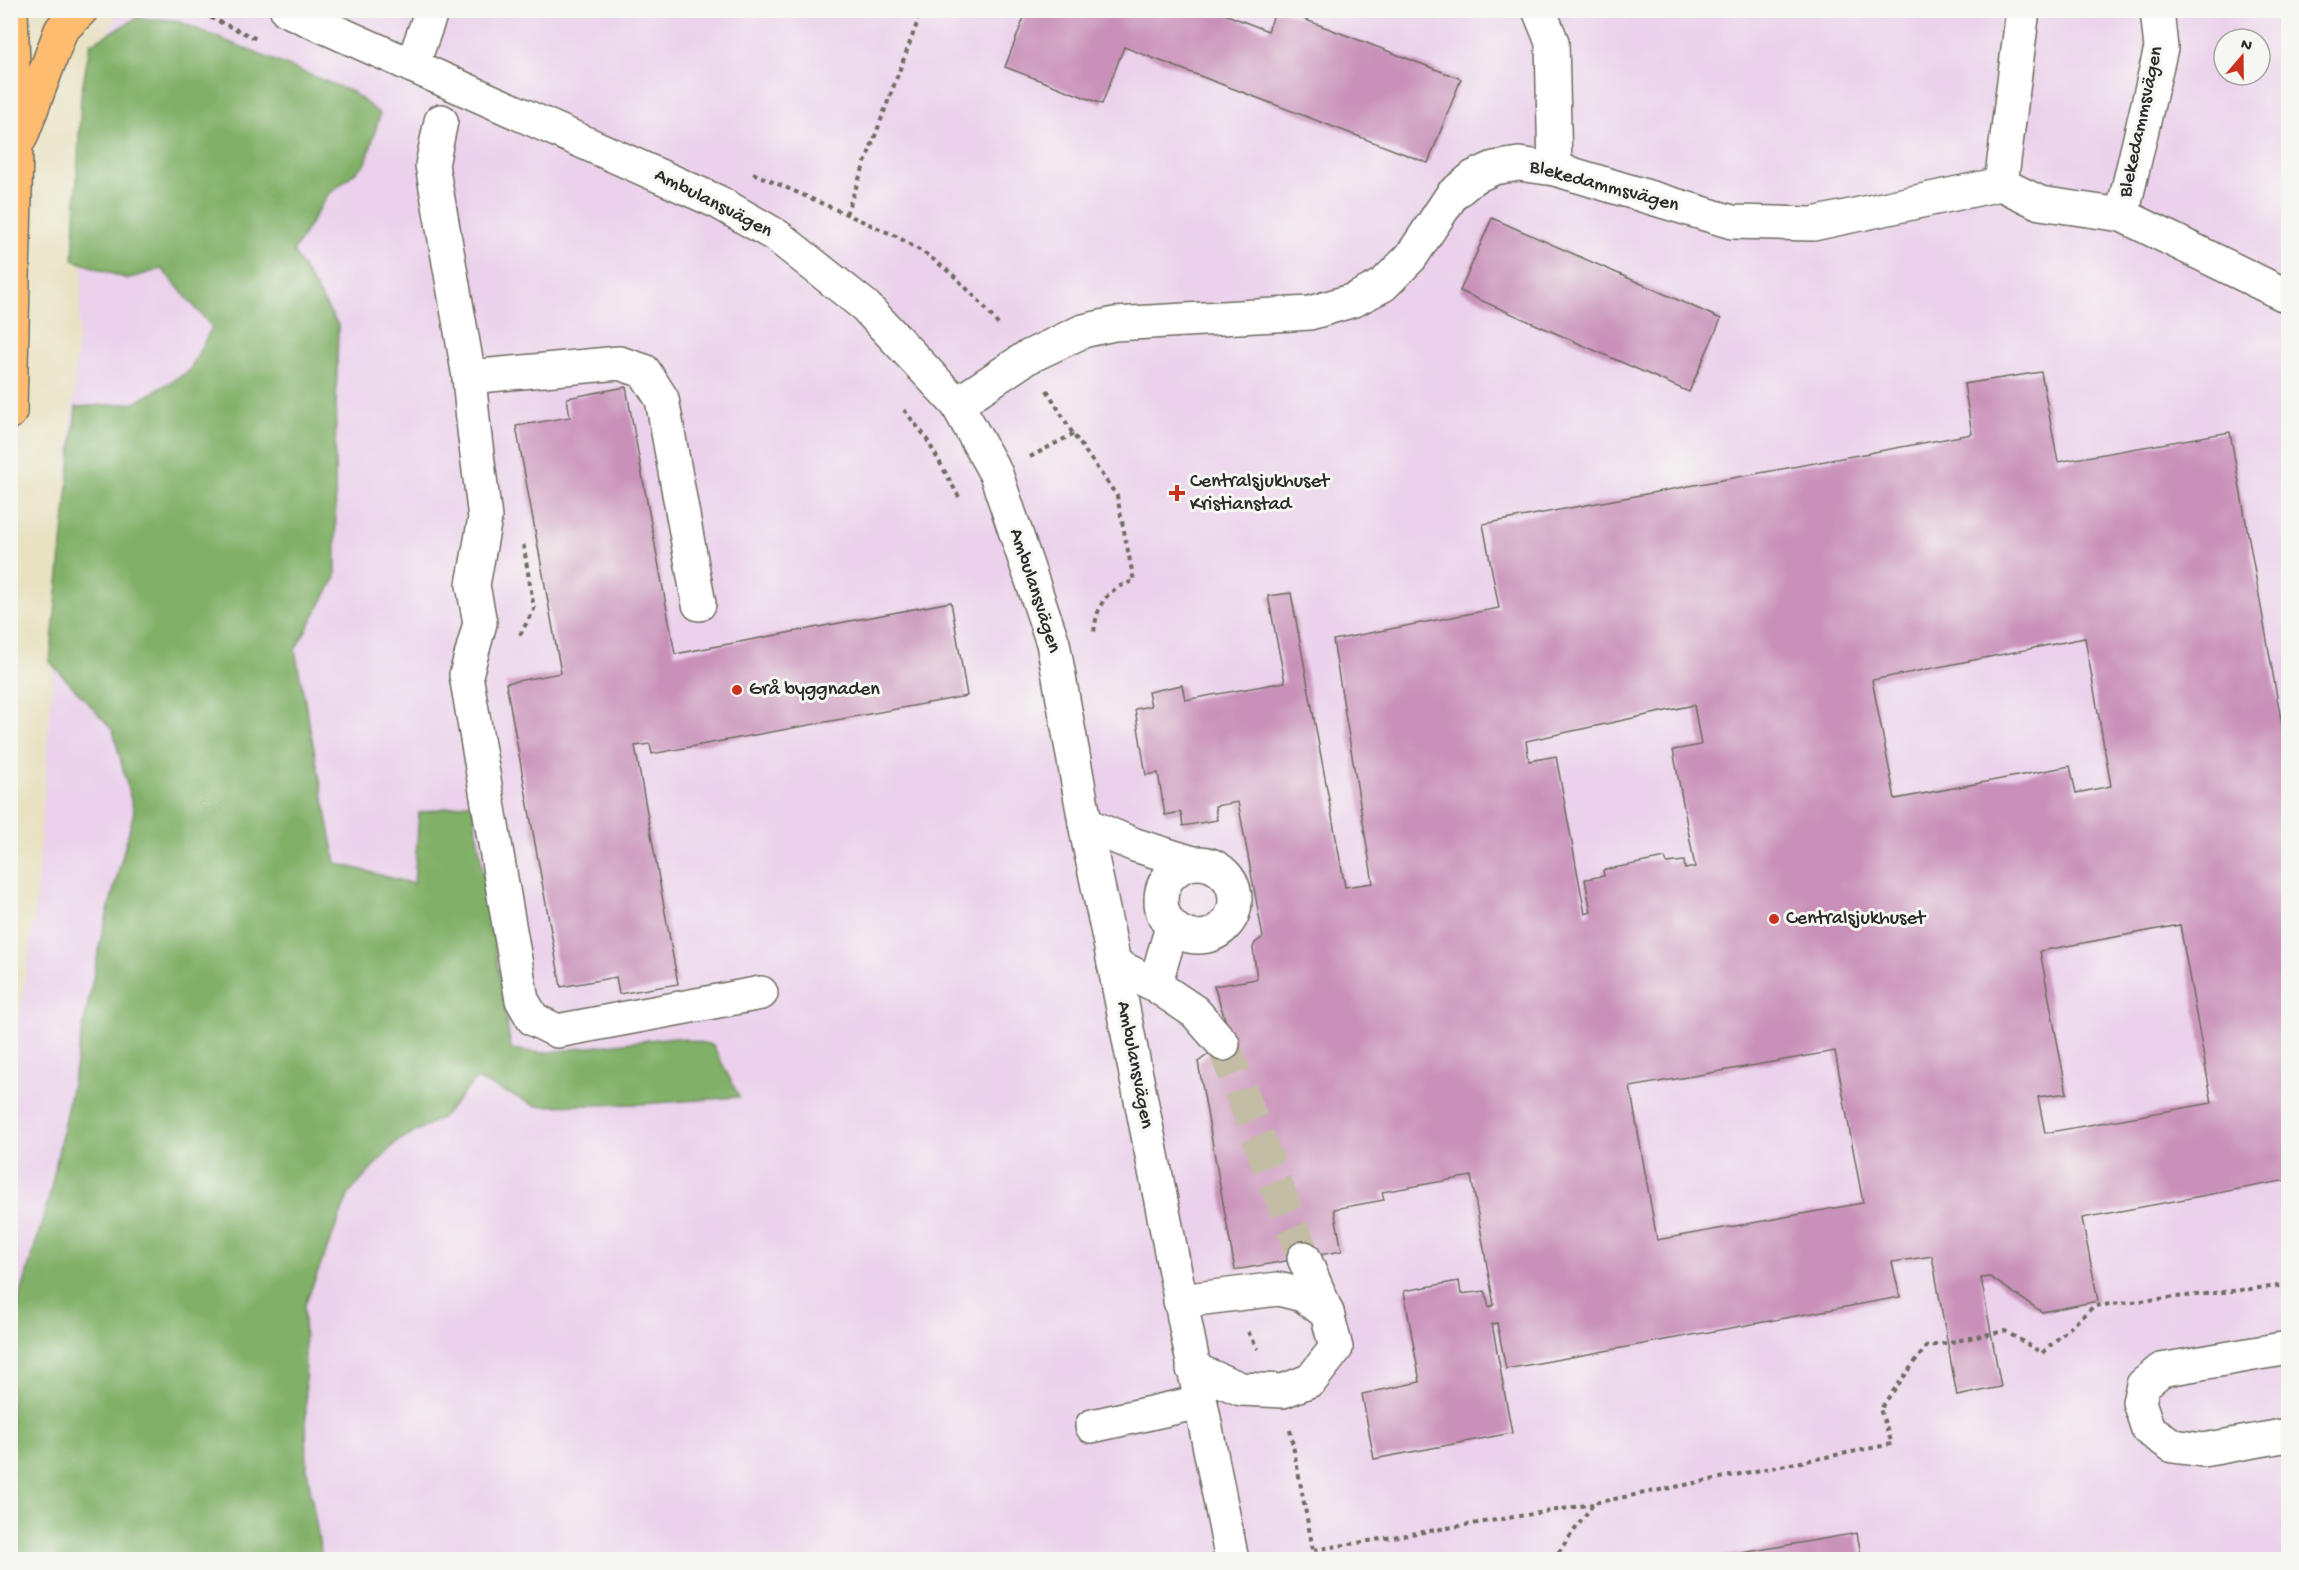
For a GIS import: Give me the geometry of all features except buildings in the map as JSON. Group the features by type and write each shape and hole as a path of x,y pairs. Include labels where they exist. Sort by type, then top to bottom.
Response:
{"main road":[{"path":"10,412 16,150 11,10"},
{"path":"16,150 62,30 81,10"}],"street":[{"name":"Ambulansvägen","path":"287,10 718,202 777,236 865,306 957,404 996,474 1053,643 1085,824 1232,1560"},
{"path":"412,66 432,10"},
{"path":"1539,10 1552,42 1555,169"},
{"path":"2001,184 2023,10"},
{"name":"Blekedammsvägen","path":"957,404 1026,358 1083,331 1114,324 1310,313 1354,300 1383,285 1411,257 1452,195 1474,177 1494,168 1519,164 1555,169 1732,222 1813,224 2001,184 2040,203 2122,215 2161,48 2157,10"},
{"path":"441,121 432,165 469,377 485,518 473,585 480,623 466,675 522,1000 532,1019 558,1031 761,993"},
{"path":"2122,215 2289,295"},
{"path":"469,377 619,363 644,371 662,399 699,604"},
{"path":"1085,824 1135,845 1193,863 1213,866 1226,876 1233,887 1235,905 1232,917 1224,928 1213,935 1196,938 1183,935 1172,927 1164,917 1161,898 1170,876 1180,868 1193,863"},
{"path":"1155,985 1172,927"},
{"path":"1114,964 1155,985 1195,1012 1223,1044"},
{"path":"1193,1369 1241,1389 1283,1391 1311,1380 1336,1348 1327,1312 1304,1258"},
{"path":"1180,1301 1278,1289 1303,1295 1327,1312"},
{"path":"2289,1348 2161,1370 2142,1385 2139,1402 2148,1429 2173,1446 2203,1450 2289,1435"},
{"path":"1092,1426 1200,1402"}],"path":[{"path":"194,10 269,44"},
{"path":"846,214 922,10"},
{"path":"748,171 897,236 929,256 953,275 982,304 1026,358 1073,434 1117,496 1134,581 1117,585 1104,600 1095,621 1094,638"},
{"path":"897,401 925,436 959,498"},
{"path":"519,637 534,609 523,539"},
{"path":"1314,1550 1594,1503 1892,1444 1880,1409 1926,1347 2005,1331 2042,1353 2094,1306 2289,1285"},
{"path":"1225,1297 1283,1391 1315,1560"},
{"path":"1553,1560 1594,1503"}],"shaded area":[{"name":"Centralsjukhuset Kristianstad","path":"118,11 2288,11 2288,1559 11,1560 11,1073 35,911 99,52"}],"green space":[{"path":"137,18 175,20 352,92 380,114 366,163 327,196 293,252 338,325 335,457 336,577 295,650 336,863 414,884 419,813 472,803 511,1049 541,1053 673,1037 713,1045 739,1097 642,1104 536,1106 476,1079 443,1117 396,1142 349,1194 304,1307 307,1469 322,1559 11,1560 11,1328 50,1194 101,938 134,812 113,730 50,662 76,407 135,403 189,371 212,327 162,269 127,279 73,260 81,95 90,44"}],"tunnel":[{"path":"1223,1044 1304,1258"}],"place":[{"name":"Centralsjukhuset Kristianstad","path":"1177,493"},
{"name":"Grå byggnaden","path":"737,690"},
{"name":"Centralsjukhuset","path":"1774,919"}]}
